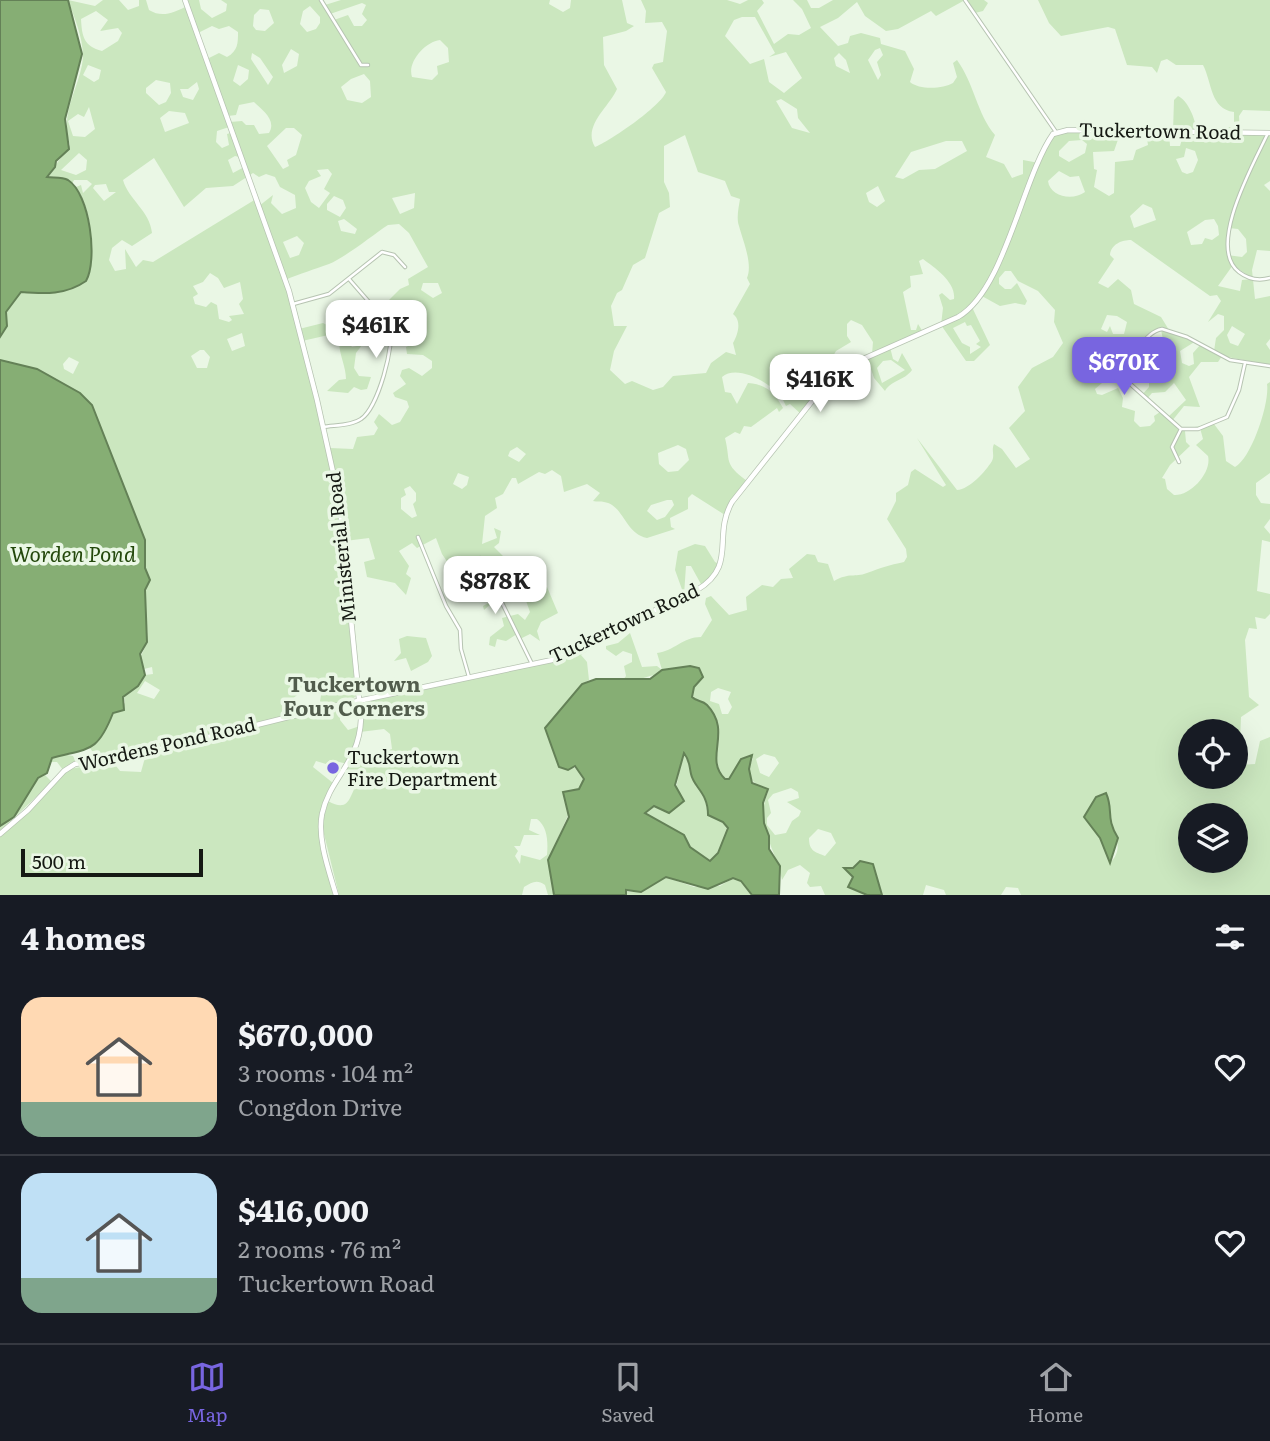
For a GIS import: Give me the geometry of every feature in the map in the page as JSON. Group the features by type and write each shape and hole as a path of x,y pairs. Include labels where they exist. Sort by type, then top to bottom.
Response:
{"street":[{"name":"Ministerial Road","path":"185,0 293,304 339,499 361,727 358,746 327,800 322,815 323,841 336,895"},
{"path":"321,0 361,65 368,65"},
{"path":"965,0 1056,132"},
{"name":"Tuckertown Road","path":"359,701 565,655 715,578 722,563 724,522 732,502 832,376 845,367 958,317 971,308 1005,248 1049,141 1056,132 1269,133"},
{"path":"1269,133 1248,177 1226,242 1228,257 1236,270 1255,279 1270,278"},
{"path":"293,304 324,297 382,252 394,255 405,268"},
{"path":"323,428 352,423 365,416 390,355 390,326 349,279"},
{"path":"1245,363 1240,390 1224,420 1191,430 1181,429 1128,382 1129,370 1150,333 1162,329 1187,337 1230,360 1270,366"},
{"path":"1179,462 1172,447 1181,429"},
{"path":"418,537 446,606 460,630 461,649 470,678"},
{"path":"480,558 533,664"},
{"name":"Wordens Pond Road","path":"0,834 28,810 64,771 75,764 148,752 359,701"}],"shaded area":[{"path":"68,0 95,6 103,0 119,0 128,10 139,6 139,0 146,0 149,10 163,14 187,6 185,0 199,0 201,9 212,18 226,11 227,4 221,0 321,0 325,5 341,0 550,0 549,4 563,12 570,8 571,0 622,0 627,23 634,26 603,37 604,65 617,89 594,124 592,139 595,147 645,114 666,92 652,68 654,64 663,62 667,31 662,22 645,23 646,11 641,0 727,0 740,4 748,0 762,0 764,3 757,11 774,44 788,34 799,35 811,28 802,9 793,0 807,0 811,8 819,8 833,0 965,0 936,16 931,11 898,29 886,31 865,16 857,2 838,18 820,27 838,46 848,43 850,36 861,33 880,38 881,44 905,51 914,69 910,82 914,85 937,87 953,83 957,77 953,63 957,60 968,78 984,118 995,135 986,157 1004,164 1012,178 1023,174 1023,160 1039,163 1055,132 1121,131 1114,151 1093,152 1094,169 1097,170 1094,187 1109,196 1114,193 1115,162 1133,160 1136,150 1148,145 1146,132 1169,132 1170,146 1180,146 1182,139 1173,131 1174,100 1178,96 1191,112 1196,132 1223,132 1223,127 1234,127 1234,112 1220,106 1216,100 1203,65 1176,65 1167,59 1161,61 1157,73 1152,67 1127,65 1115,29 1108,27 1061,36 1049,23 1038,0 1270,0 1270,111 1243,110 1239,116 1240,132 1270,132 1270,181 1264,185 1270,191 1270,251 1257,250 1252,270 1253,279 1255,299 1270,296 1270,339 1266,344 1270,350 1270,365 1222,356 1218,362 1201,362 1189,377 1200,407 1184,406 1172,421 1182,429 1214,424 1223,436 1226,461 1235,467 1248,453 1253,442 1266,403 1267,384 1270,382 1270,473 1256,483 1256,495 1261,503 1270,504 1270,519 1264,527 1270,534 1270,542 1262,540 1257,591 1270,594 1270,614 1265,619 1255,617 1257,629 1249,628 1245,640 1249,697 1259,705 1241,719 1178,719 1178,789 1248,789 1248,764 1255,764 1260,741 1270,737 1270,895 1021,895 1018,888 1006,887 1001,895 946,895 944,890 926,885 923,895 882,895 874,867 858,863 849,885 867,895 825,895 821,886 810,887 807,883 810,873 800,865 788,870 782,880 765,826 764,804 768,792 751,780 749,772 753,758 736,767 729,779 725,779 719,771 718,735 714,715 705,703 692,697 694,687 702,677 690,666 640,679 623,680 626,676 624,666 632,662 632,654 623,651 616,656 606,649 606,646 618,643 630,633 642,667 657,666 662,670 657,653 689,639 701,637 712,620 705,604 706,598 711,596 729,615 747,610 746,597 762,585 773,587 781,579 793,578 789,569 807,554 815,555 818,562 828,564 834,581 904,562 907,557 906,549 887,519 896,501 896,493 908,485 911,472 915,469 943,487 946,485 917,438 957,490 972,483 985,470 993,459 994,444 1002,449 1016,468 1030,459 1009,428 1025,411 1018,387 1032,368 1053,357 1063,343 1054,322 1055,310 1038,291 1018,281 1011,271 1005,271 999,278 999,284 1005,289 1011,289 1017,283 1027,301 1025,305 1015,303 1000,306 980,295 972,307 990,345 974,361 966,361 941,325 943,308 939,295 942,293 950,300 954,299 952,287 944,276 923,259 919,261 923,274 910,276 911,287 903,292 911,330 916,330 918,324 923,332 890,347 893,359 898,362 902,353 912,370 885,391 874,378 867,357 872,354 873,342 862,325 851,320 847,324 847,336 851,342 836,351 832,358 837,370 802,415 790,404 786,406 781,396 786,395 790,387 783,380 776,381 772,388 747,374 733,373 722,377 725,392 731,393 737,404 748,383 769,390 783,408 779,412 777,408 751,427 744,426 740,434 735,432 725,438 731,466 747,481 725,515 692,494 688,498 688,509 670,518 671,527 675,529 647,538 633,531 611,504 593,501 600,493 587,484 564,492 561,476 552,470 545,474 539,472 518,484 516,478 512,478 503,494 495,498 497,508 485,516 482,544 497,538 494,528 501,531 499,543 494,547 503,556 504,563 493,563 492,566 498,568 488,574 479,558 474,561 472,576 477,587 484,589 491,581 500,599 498,609 493,602 484,610 483,606 492,601 491,598 477,600 469,583 462,584 442,554 436,538 417,548 412,543 399,551 409,566 406,574 411,578 406,595 395,583 367,577 364,562 375,559 369,538 345,541 340,491 330,448 353,449 357,437 374,435 378,428 374,422 379,414 392,425 400,422 409,407 407,401 395,397 393,393 406,384 400,376 402,370 409,368 422,376 432,368 432,361 423,355 407,354 406,347 412,344 410,333 392,335 390,325 379,310 400,289 409,285 408,279 428,267 409,233 399,224 388,225 336,261 285,280 299,329 323,323 329,326 335,322 339,329 333,334 302,341 336,487 356,696 351,700 319,708 321,695 313,687 307,687 291,700 295,707 302,711 156,748 97,758 90,748 86,748 95,745 113,713 125,703 124,695 138,686 145,675 153,674 152,667 144,669 141,658 147,636 145,595 150,579 145,568 145,540 92,405 83,396 37,369 0,360 0,337 7,326 6,312 21,292 66,290 89,275 91,230 86,207 76,187 81,185 83,193 92,184 87,180 74,180 72,184 64,178 47,177 70,145 67,134 68,114 82,65 81,40","holes":["362,3 366,5 362,14 367,20 362,26 354,26 348,15 334,20 330,14","310,6 320,17 320,23 316,29 307,32 300,24 303,11","260,9 269,10 274,23 265,31 256,30 253,26 254,15","96,11 108,20 100,31 118,28 122,33 118,41 102,51 85,40 81,19","742,17 755,17 775,53 769,57 786,52 802,78 784,93 769,82 764,59 750,64 725,36 734,20","212,26 219,29 229,26 238,32 237,46 233,52 227,57 219,53 207,59 198,33","440,40 448,48 449,62 437,66 438,74 432,80 412,77 412,65 423,49","880,48 883,55 877,62 881,75 878,80 868,60 875,50","291,49 299,54 297,66 284,73 282,65","252,53 260,58 273,77 268,85 251,59","839,53 846,60 850,73 836,66 834,58","88,65 101,70 99,79 94,82 83,75","238,65 249,70 248,79 240,86 233,81","364,74 370,81 371,97 362,103 347,100 341,87","156,80 170,83 171,93 166,102 159,105 146,93 146,88","197,82 199,89 193,100 183,97 180,89 188,89","781,99 797,109 798,118 810,133 792,128 776,101","254,102 268,116 271,128 269,133 259,134 254,125 246,125 242,121 230,122 228,116 236,115 239,105","89,107 95,129 85,137 73,136 68,121 78,114 84,117","169,111 185,113 189,123 165,132 160,118","232,126 234,132 227,134 229,145 222,148 216,142 217,131","286,128 294,128 302,135 296,155 287,160 289,166 283,169 267,146","685,135 698,172 725,181 731,196 740,199 738,223 748,259 747,278 750,284 733,314 738,324 733,343 736,355 726,352 711,363 706,373 673,376 663,387 653,390 632,381 625,384 610,370 614,351 627,326 614,326 611,306 617,293 622,290 633,265 645,258 659,213 670,207 669,193 664,182 664,146","1082,140 1087,144 1085,153 1069,162 1059,156 1059,151 1069,141","946,141 962,141 967,151 935,169 919,170 903,179 895,177 911,152","1186,148 1195,151 1198,160 1193,172 1182,172 1176,159 1184,157","79,153 87,160 86,170 76,175 61,170","235,156 243,158 246,166 233,173 228,160","154,158 184,207 206,188 233,186 253,173 259,177 266,174 275,177 280,187 295,195 296,208 282,214 271,203 273,195 259,206 256,199 153,262 143,260 136,267 125,249 126,269 115,271 109,260 112,248 122,240 132,246 152,233 147,218 123,180","328,169 332,174 324,189 330,193 319,208 311,202 305,188 309,181 321,176 317,170","1059,171 1070,177 1079,176 1085,192 1069,197 1053,191 1048,181","106,184 109,192 116,192 104,201 93,188 95,185","878,186 885,201 877,207 869,202 866,193","415,193 414,208 400,214 392,198","334,196 343,200 346,208 340,217 327,210 327,204","1143,204 1152,208 1156,220 1134,228 1130,216","344,219 357,229 355,234 341,231 338,221","1214,219 1219,235 1212,240 1205,238 1202,244 1191,245 1187,232 1205,220","1229,228 1238,229 1246,239 1247,252 1242,257 1227,255","297,236 304,243 299,255 290,258 283,242","1131,240 1210,296 1217,295 1221,301 1208,322 1218,314 1224,316 1224,330 1216,338 1214,351 1201,344 1193,353 1194,364 1189,366 1182,363 1180,351 1196,341 1169,330 1161,317 1134,304 1131,290 1118,279 1108,288 1098,283 1114,259 1110,255 1115,245","1233,265 1253,279 1242,280 1240,291 1218,286","210,273 218,278 224,288 240,282 243,299 239,304 244,314 229,316 232,320 229,322 219,319 217,305 211,302 206,307 195,304 193,297 198,294 193,286 203,282","423,283 438,283 442,293 433,298 421,290","398,305 406,315 399,320 393,319 388,311","1107,315 1117,316 1127,322 1124,334 1113,334 1110,326 1107,332 1101,329","965,322 967,326 971,325 980,341 976,344 981,347 970,354 970,347 962,343 953,328","1232,326 1245,334 1238,346 1230,343 1227,335","1161,330 1164,344 1161,351 1145,348 1138,354 1148,337","242,333 245,346 232,351 227,339","1118,343 1137,354 1133,363 1149,376 1149,387 1141,396 1146,400 1152,393 1165,392 1174,383 1186,400 1168,417 1160,412 1154,416 1155,421 1150,426 1140,427 1134,421 1135,411 1122,407 1123,398 1118,388 1102,395 1097,394 1095,389 1102,383 1103,366 1110,350","204,350 210,357 207,368 197,368 191,356","69,357 79,362 73,374 64,369 63,364","891,360 905,370 882,383 877,368 883,361","1200,428 1203,439 1196,445 1208,456 1207,469 1199,482 1187,492 1174,495 1167,489 1165,479 1162,478 1170,465 1190,446 1186,442 1185,431","678,445 686,449 689,460 678,471 668,472 659,464 658,453","517,447 526,454 519,462 508,456 510,451","458,473 469,477 467,485 462,489 453,484","410,486 416,493 416,501 413,504 417,516 412,518 401,509 401,498 406,495 404,489","672,500 674,505 665,517 657,520 647,511 651,505","145,681 160,690 154,699 137,693","718,688 731,692 728,699 732,707 728,714 722,714 719,704 710,701 711,692","764,754 775,757 779,763 769,777 760,773 756,759","791,788 798,792 799,798 787,802 801,811 786,833 775,835 767,825 767,818 771,813 768,800 773,794","1101,794 1107,794 1110,807 1107,815 1118,845 1115,857 1110,863 1100,838 1084,817","818,829 831,833 836,843 825,856 813,850 809,838"]},
{"path":"965,0 984,0 988,3 983,11 975,13"},
{"path":"341,333 352,347 362,345 356,353 354,368 359,376 371,377 367,389 354,387 348,393 327,391 339,380 346,379 339,344"},
{"path":"695,544 705,546 715,562 721,565 702,586 691,566 686,566 684,595 675,570 678,551"},
{"path":"547,587 558,613 541,622 537,631 540,641 530,634 520,639 517,634 506,641 497,639 495,647 489,645 490,637 504,626 502,618 518,614 525,620 530,612 525,598"},
{"path":"407,636 426,638 432,656 428,662 411,671 406,658 394,661 401,653 399,639"},
{"path":"601,637 603,641 581,655 587,662 589,680 582,684 545,728 559,767 577,769 584,779 579,789 563,793 570,811 548,860 554,895 548,895 545,885 537,882 524,887 522,895 339,895 322,826 328,801 345,804 358,783 354,776 344,772 348,764 330,760 326,764 316,761 313,767 333,783 326,797 320,824 323,852 334,895 0,895 0,835 69,769 113,762 120,771 141,772 146,754 340,707 340,720 348,730 360,726 359,701 541,663","holes":["384,729 390,734 392,749 360,759 353,758 360,732","531,819 537,819 543,826 547,855 540,860 521,855 520,864 515,856 518,851 514,846 520,846 524,835 540,835 529,830"]},
{"path":"683,752 708,804 708,815 723,821 728,828 718,853 710,861 690,847 684,835 645,813 654,806 665,808 676,789"},
{"path":"62,754 73,756 76,762 63,770 57,762 51,762 52,758"},
{"path":"45,775 52,782 0,831 0,826 14,817 38,778"},
{"path":"666,877 694,887 720,886 733,878 741,881 752,895 626,895 624,892 641,892"}],"water":[{"path":"0,0 68,0 82,54 65,119 69,149 56,161 47,177 66,179 76,187 87,213 91,258 86,281 78,286 47,293 21,292 6,312 7,326 0,337"},
{"name":"Worden Pond","path":"0,360 37,369 80,393 92,405 145,540 145,568 150,580 145,590 147,642 140,654 145,675 138,686 123,697 124,710 113,713 102,736 90,747 52,758 47,773 38,778 14,817 0,826"},
{"path":"690,666 699,668 703,677 694,687 692,697 705,703 714,715 718,725 717,762 725,779 729,779 741,759 752,755 749,769 752,783 768,789 763,803 764,823 769,836 769,849 780,866 779,895 752,895 741,881 733,878 708,889 666,877 641,892 626,890 626,895 554,895 548,860 569,817 563,792 579,789 584,779 575,766 568,770 559,767 545,728 582,684 596,679 650,679 662,670","holes":["684,753 693,779 706,801 708,815 723,822 728,828 718,853 710,861 690,847 684,835 645,813 654,806 669,813 684,801 675,785"]},
{"path":"1106,793 1112,825 1118,838 1110,863 1100,838 1084,817 1096,797"},
{"path":"860,861 873,864 882,895 867,895 848,887 853,877 844,868 853,868"}],"place":[{"name":"Tuckertown Fire Department","path":"333,768"}],"district":[{"name":"Tuckertown Four Corners","path":"354,697"}]}
